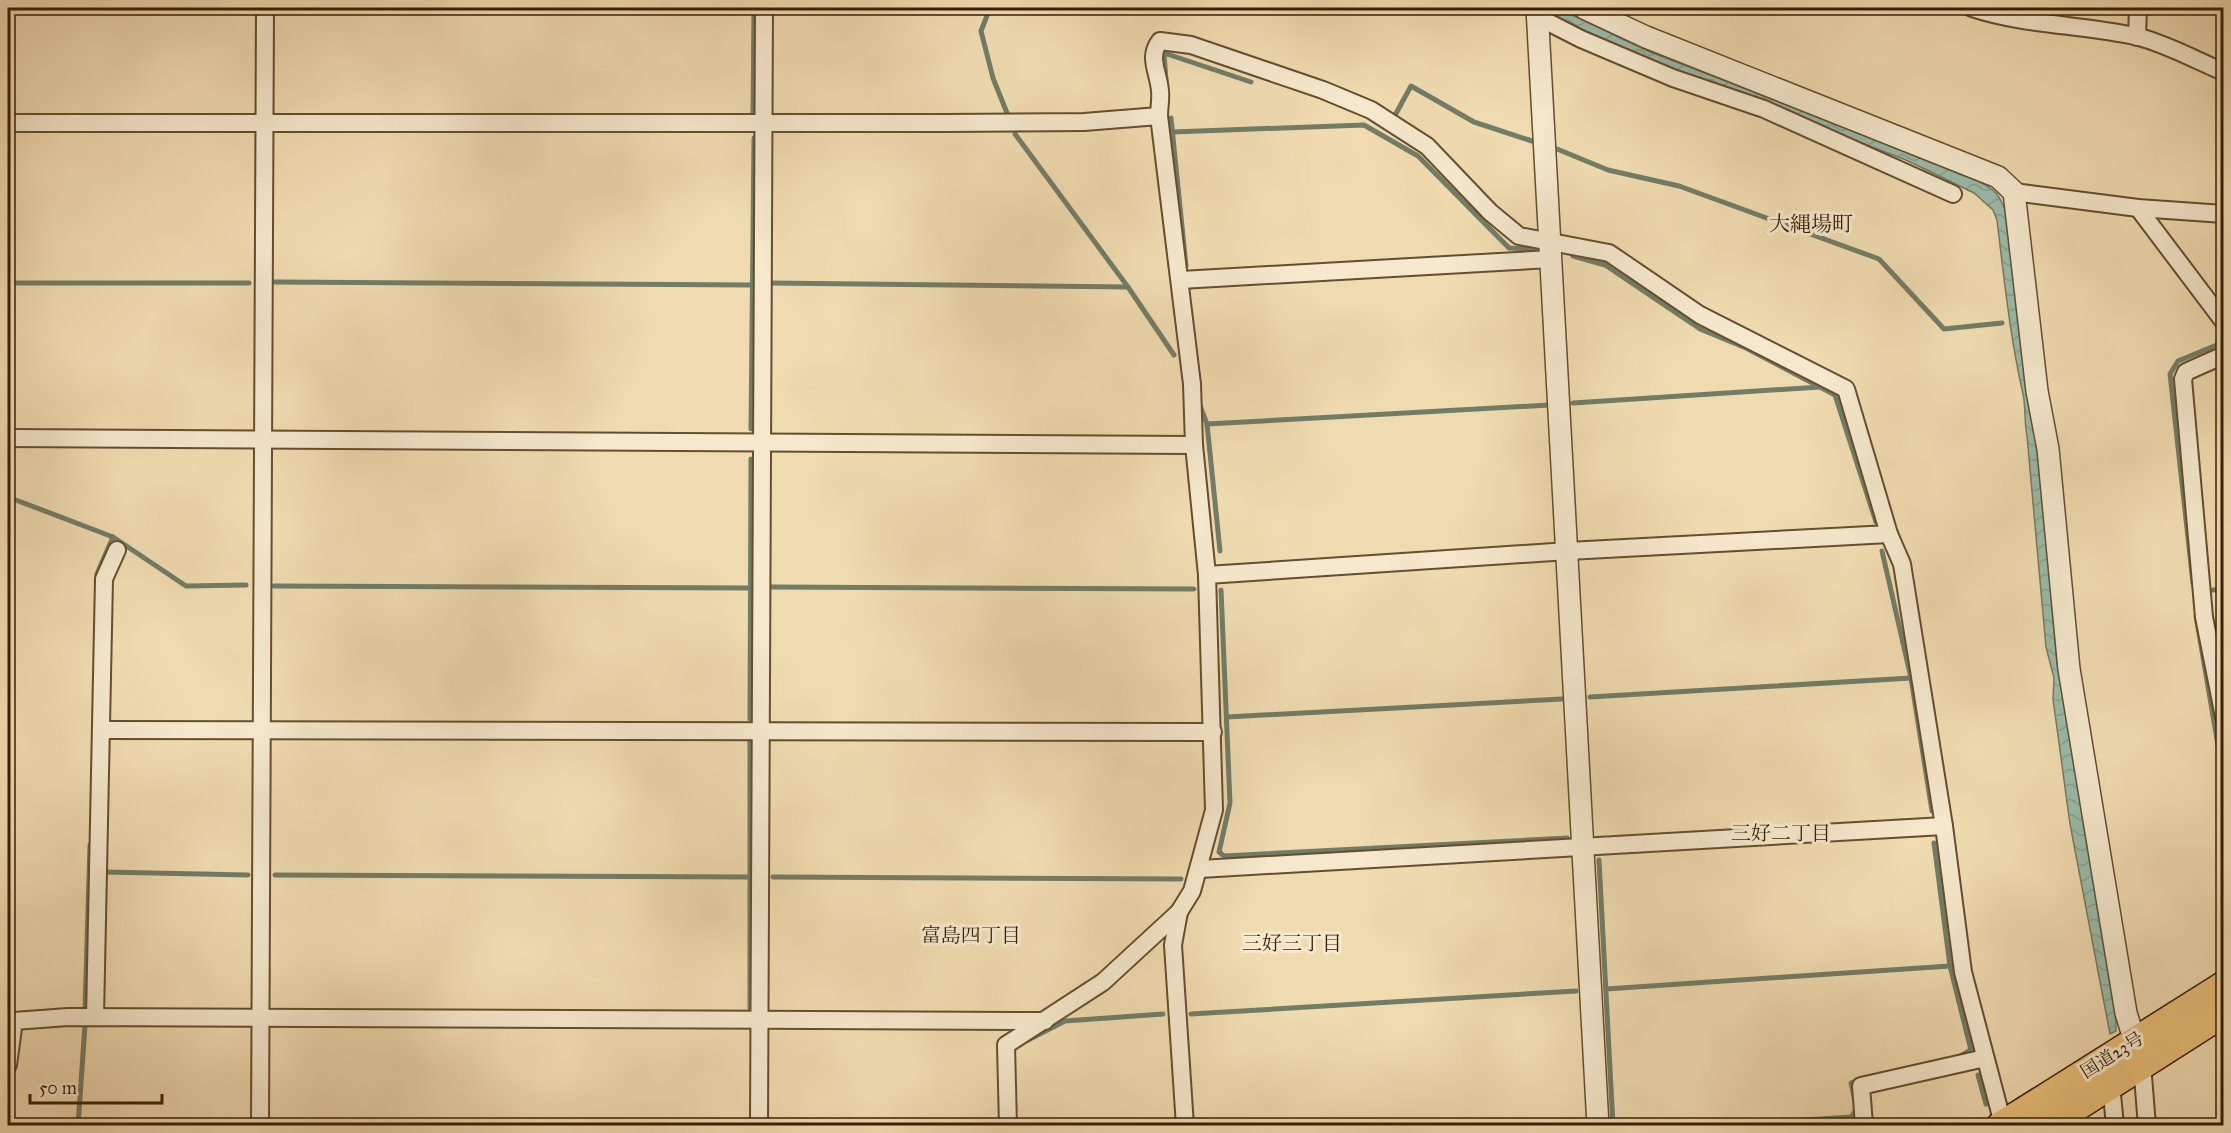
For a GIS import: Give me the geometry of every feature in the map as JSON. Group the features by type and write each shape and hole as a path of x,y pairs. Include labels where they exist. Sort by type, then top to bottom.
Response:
{"highway":[{"name":"国道23号","path":"2047,1125 2110,1084 2139,1052 2223,985"},
{"name":"国道23号","path":"2002,1125 2139,1052 2223,1013"}],"street":[{"path":"260,1125 265,8"},
{"path":"759,1125 764,8"},
{"path":"1584,8 1647,37 1998,177 2014,192 2138,208 2223,214"},
{"path":"1971,8 2003,18 2137,37 2170,46 2223,72"},
{"path":"2137,37 2138,8"},
{"path":"1535,12 1581,39 1673,78 1764,108 1953,194"},
{"path":"1535,12 1551,250 1598,1125"},
{"path":"1008,1125 1006,1045 1103,982 1179,912 1192,891 1200,869 1214,810 1207,575 1194,445 1192,384 1159,116 1160,89 1154,68 1154,48 1160,41 1168,40 1191,45 1323,90 1371,110 1427,146 1490,212 1519,236 1551,250"},
{"path":"8,123 764,124 1084,122 1159,116"},
{"path":"2014,192 2037,391 2048,449 2069,669 2126,1013 2139,1052 2147,1125"},
{"path":"2138,208 2223,322"},
{"path":"1181,280 1551,250 1609,253 1700,315 1846,389 1889,534 1902,564 1944,826 1963,972 2002,1125"},
{"path":"2223,355 2186,372 2183,379 2204,617 2223,717"},
{"path":"8,438 1194,445"},
{"path":"1207,575 1568,551 1889,534"},
{"path":"95,1017 104,579 117,550"},
{"path":"101,730 1213,732"},
{"path":"1200,869 1944,826"},
{"path":"1179,912 1173,945 1185,1125"},
{"path":"8,1065 14,1021 95,1017 1045,1021"},
{"path":"1858,1125 1864,1125 1861,1086 1985,1058"},
{"path":"2110,1084 2115,1125"}],"water":[{"path":"1546,8 1557,8 1650,52 1961,173 1987,186 2001,200 2007,214 2040,463 2057,664 2067,698 2115,1004 2116,1031 2110,1034 2070,824 2053,699 2054,678 2046,647 2024,399 2011,329 1997,220 1993,210 1974,193 1906,160 1648,61 1567,25"}],"waterway":[{"path":"753,116 754,8"},
{"path":"990,8 981,31 993,78 1007,113"},
{"path":"1166,80 1164,54 1251,82"},
{"path":"1393,119 1411,86 1474,122 1532,141"},
{"path":"1171,118 1186,266"},
{"path":"1173,132 1364,125 1418,156 1509,248 1535,249"},
{"path":"1015,134 1128,287 1174,355"},
{"path":"751,429 754,138"},
{"path":"1557,149 1608,170 1679,186 1879,259 1944,329 2002,323"},
{"path":"1573,256 1605,265 1700,329 1746,348 1835,395 1876,522"},
{"path":"275,282 752,285"},
{"path":"8,283 249,283"},
{"path":"769,283 1128,287"},
{"path":"2193,583 2170,374 2178,361 2224,342"},
{"path":"1573,403 1820,387"},
{"path":"1207,424 1549,405"},
{"path":"1200,406 1207,424 1220,551"},
{"path":"750,719 751,459"},
{"path":"8,497 113,537 97,574 97,580"},
{"path":"113,537 186,586 246,585"},
{"path":"1882,551 1911,678 1932,811"},
{"path":"274,586 752,588"},
{"path":"770,587 1194,589"},
{"path":"1221,590 1230,803 1219,852 1224,856 1567,838"},
{"path":"2213,590 2224,590"},
{"path":"2196,616 2224,780"},
{"path":"1590,697 1911,678"},
{"path":"1227,717 1562,699"},
{"path":"750,741 750,1008"},
{"path":"1934,843 1950,966 1971,1050 1962,1055"},
{"path":"85,1010 90,845"},
{"path":"1599,860 1613,1126"},
{"path":"104,872 248,875"},
{"path":"275,875 751,877"},
{"path":"773,877 1181,879"},
{"path":"1606,989 1950,966"},
{"path":"1191,1014 1576,991"},
{"path":"1028,1040 1065,1021 1163,1014"},
{"path":"78,1126 85,1025"},
{"path":"1978,1075 1986,1104"},
{"path":"1716,1126 1851,1117 1857,1109 1851,1083 1860,1079"}],"district":[{"name":"大縄場町","path":"1811,224"},
{"name":"三好二丁目","path":"1781,833"},
{"name":"富島四丁目","path":"971,935"},
{"name":"三好三丁目","path":"1292,943"}]}
